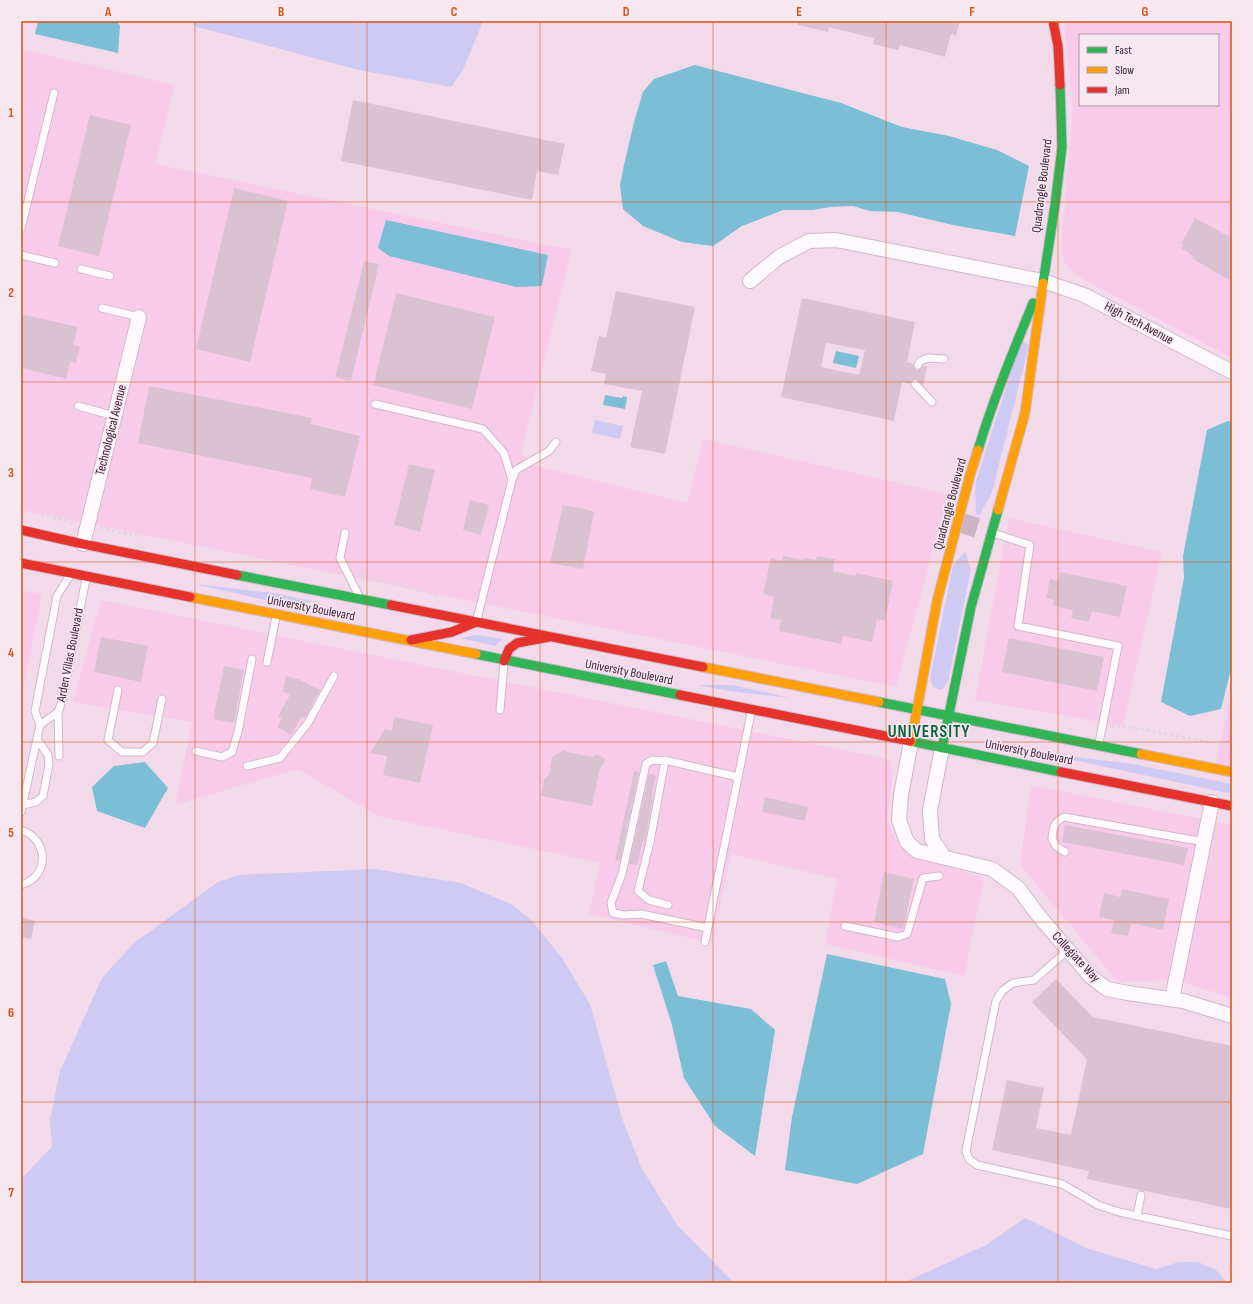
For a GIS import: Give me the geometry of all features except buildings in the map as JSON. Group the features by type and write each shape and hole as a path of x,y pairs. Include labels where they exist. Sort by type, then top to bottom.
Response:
{"main road":[{"name":"Quadrangle Boulevard","path":"942,748 971,607 1024,413 1042,281 1055,205 1062,147 1058,46 1053,21"},
{"name":"Quadrangle Boulevard","path":"911,742 937,601 970,475 990,411 1042,281"},
{"name":"University Boulevard","path":"21,530 79,548 156,558 1232,772"},
{"path":"21,558 41,558"},
{"path":"120,560 156,558"},
{"name":"University Boulevard","path":"21,563 1232,806"},
{"path":"71,574 83,566"},
{"path":"405,641 447,634 476,622"},
{"path":"504,661 508,649 517,643 548,636"}],"street":[{"name":"High Tech Avenue","path":"750,281 779,257 809,241 836,240 1042,281 1084,295 1232,372"},
{"name":"Technological Avenue","path":"79,548 115,416 139,317"},
{"name":"Collegiate Way","path":"911,742 901,795 899,820 907,842 917,851 992,869 1018,888 1039,916 1091,977 1107,989 1183,1000 1232,1016"},
{"path":"942,748 930,810 932,839 944,857"},
{"path":"1172,999 1212,802"}],"lane":[{"path":"21,228 54,93"},
{"path":"21,255 56,263"},
{"path":"81,269 110,276"},
{"path":"102,308 139,317"},
{"path":"918,365 920,361 928,358 944,359"},
{"path":"915,384 932,402"},
{"path":"375,404 483,429 504,453 512,480"},
{"path":"78,406 115,416"},
{"path":"476,622 512,480 516,470 549,451 556,442"},
{"path":"991,532 1030,545 1018,626 1118,646 1098,745"},
{"path":"345,533 340,558 360,598"},
{"name":"Arden Villas Boulevard","path":"22,808 40,725 35,711 57,596 71,574"},
{"name":"Arden Villas Boulevard","path":"40,725 58,712 62,701 87,577"},
{"path":"267,662 276,615"},
{"path":"196,751 222,757 232,752 238,732 252,659"},
{"path":"500,710 504,661"},
{"path":"247,766 280,758 308,723 334,676"},
{"path":"118,690 108,740 122,752 142,752 153,743 162,699"},
{"path":"705,942 752,710"},
{"path":"58,712 59,756"},
{"path":"22,808 36,802 43,796 49,760 48,755 37,739"},
{"path":"708,928 641,914 624,915 613,913 611,903 622,874 646,764 652,760 665,760 738,777"},
{"path":"665,760 650,842 638,892 649,900 668,905"},
{"path":"1065,852 1056,846 1052,840 1054,827 1057,820 1064,817 1204,842"},
{"path":"21,830 28,832 39,843 43,862 34,878 26,884 21,885"},
{"path":"845,926 898,937 907,934 923,878 939,876"},
{"path":"1068,950 1034,980 1013,983 1002,991 996,1000 966,1151 969,1159 977,1165 1062,1184 1098,1204 1119,1212 1232,1236"},
{"path":"1137,1216 1141,1195"}],"shaded area":[{"path":"192,21 483,21 463,70 451,87 359,70 194,26"},
{"path":"1064,21 1232,21 1232,358 1077,276 1066,265 1062,255 1061,245 1073,109"},
{"path":"21,49 175,85 155,164 572,250 521,454 540,467 687,503 703,439 948,494 896,687 21,510"},
{"path":"1021,340 1029,345 992,492 980,515 976,514 975,485"},
{"path":"595,420 623,426 620,439 592,433"},
{"path":"1009,518 1162,552 1123,726 975,700"},
{"path":"965,551 971,570 948,681 942,690 933,687 930,678 953,566"},
{"path":"195,584 274,593 317,602 278,603"},
{"path":"21,590 42,594 21,700"},
{"path":"101,600 883,758 890,761 893,775 887,819 900,846 913,856 984,878 964,976 825,944 837,879 731,854 712,943 589,914 600,863 378,816 298,769 175,805 192,722 73,702"},
{"path":"476,635 503,639 495,646 460,638"},
{"path":"696,685 732,685 791,698 729,691"},
{"path":"1232,687 1232,767 1216,764"},
{"path":"1041,753 1133,764 1232,784 1232,794"},
{"path":"1031,785 1232,825 1232,998 1176,980 1118,982 1020,865"},
{"path":"375,869 461,883 513,905 532,921 562,958 590,1004 622,1118 641,1167 677,1225 734,1283 21,1283 21,1179 52,1147 50,1119 60,1071 102,978 134,943 218,882 238,875"},
{"path":"1025,1218 1086,1248 1156,1269 1179,1262 1198,1262 1216,1270 1227,1283 903,1283 986,1245"}],"water":[{"path":"38,21 117,21 120,26 118,53 35,34"},
{"path":"695,65 841,103 902,127 949,136 997,150 1029,166 1015,236 953,225 898,212 870,211 853,206 830,207 813,210 783,210 742,226 713,246 682,242 643,226 623,209 620,185 634,122 643,92 654,79"},
{"path":"386,220 548,255 542,286 516,287 389,256 378,248"},
{"path":"836,351 859,356 856,368 833,363"},
{"path":"605,395 622,398 623,396 627,397 625,409 603,405"},
{"path":"1228,421 1232,423 1232,665 1221,709 1190,716 1161,702 1184,578 1183,556 1207,430"},
{"path":"145,762 168,788 145,828 97,811 92,787 114,766"},
{"path":"827,954 945,979 951,1004 923,1154 857,1184 785,1170 792,1117"},
{"path":"666,961 678,996 751,1009 775,1030 755,1156 715,1126 684,1078 672,1025 653,965"}],"tunnel":[{"path":"958,522 991,532"}],"traffic: fast":[{"path":"1043,283 1062,147 1060,85"},
{"path":"978,450 997,394 1033,303"},
{"path":"942,748 971,607 998,510"},
{"path":"237,575 391,605"},
{"path":"476,654 680,695"},
{"path":"879,702 1141,754"},
{"path":"910,741 1061,772"}],"traffic: slow":[{"path":"998,510 1025,413 1043,283"},
{"path":"911,742 937,601 978,450"},
{"path":"190,597 476,654"},
{"path":"703,667 879,702"},
{"path":"1141,754 1232,772"}],"traffic: jam":[{"path":"1053,21 1058,46 1060,85"},
{"path":"21,530 237,575"},
{"path":"21,563 190,597"},
{"path":"391,605 703,667"},
{"path":"411,640 452,632 476,622"},
{"path":"504,661 509,649 517,643 549,637"},
{"path":"680,695 910,741"},
{"path":"1061,772 1232,806"}],"district":[{"name":"UNIVERSITY","path":"929,732"}]}
